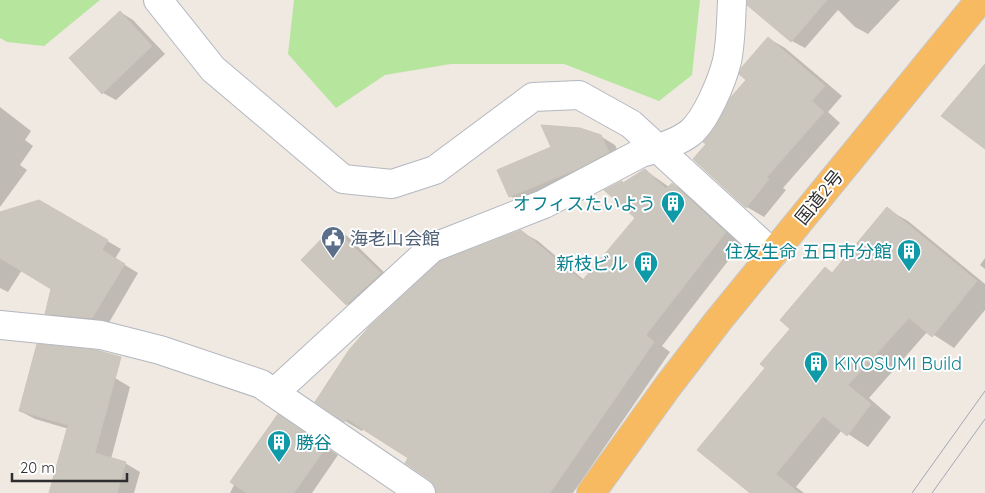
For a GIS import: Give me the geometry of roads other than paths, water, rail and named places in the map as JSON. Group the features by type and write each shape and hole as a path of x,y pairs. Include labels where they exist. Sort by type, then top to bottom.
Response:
{"highway":[{"name":"国道2号","path":"592,493 668,386 980,0"}],"street":[{"path":"158,0 213,69 344,179 392,184 435,170 533,98 579,95 631,124 657,150 773,254"},
{"path":"274,393 432,248 544,204 641,153 657,150 688,134 697,126 705,113 727,61 732,0"},
{"path":"0,325 101,335 160,350 262,384 421,493"}],"tram line":[{"path":"912,493 985,391"},
{"path":"932,493 985,419"}],"place":[{"name":"オフィスたいよう","path":"673,224"},
{"name":"海老山会館","path":"333,259"},
{"name":"住友生命 五日市分館","path":"909,272"},
{"name":"新枝ビル","path":"646,284"},
{"name":"KIYOSUMI Build","path":"816,384"},
{"name":"勝谷","path":"279,463"}]}
